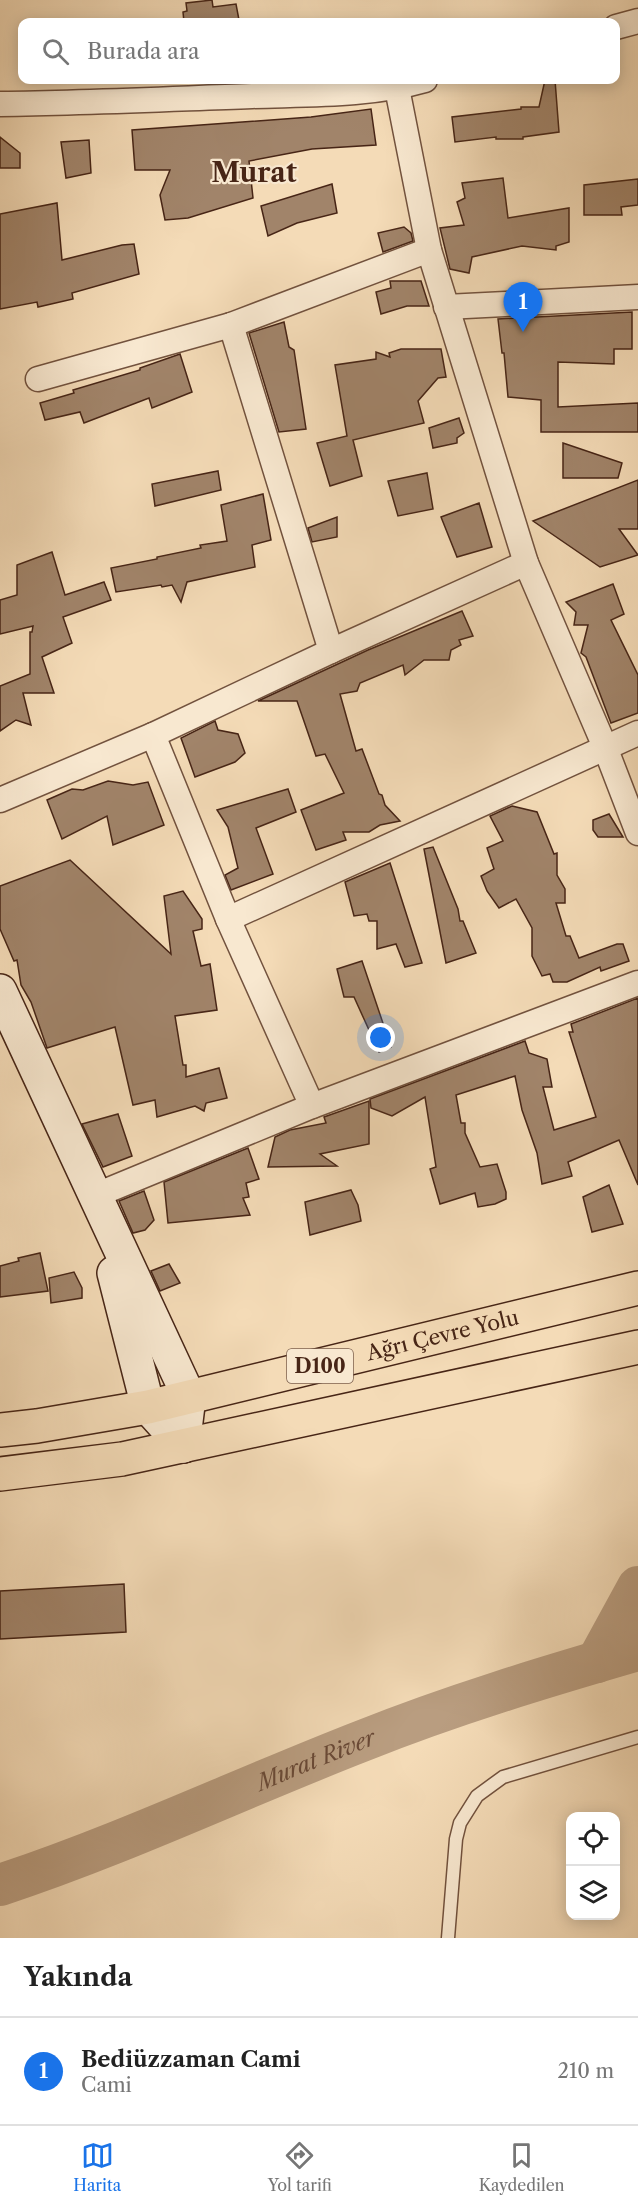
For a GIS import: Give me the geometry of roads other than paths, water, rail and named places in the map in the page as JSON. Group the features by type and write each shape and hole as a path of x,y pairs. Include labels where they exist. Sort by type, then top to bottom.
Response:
{"highway":[{"name":"Ağrı Çevre Yolu","path":"0,1430 148,1407 632,1283"},
{"name":"D100","path":"0,1474 122,1459 631,1349"}],"street":[{"path":"620,26 638,21"},
{"path":"0,104 317,93 397,88 411,84"},
{"path":"397,88 429,250 526,564 605,747 638,833"},
{"path":"38,379 231,325 429,250"},
{"path":"446,307 638,297"},
{"path":"231,325 331,651"},
{"path":"0,800 153,735 331,651 526,564"},
{"path":"228,919 638,733"},
{"path":"153,735 228,919 312,1106"},
{"path":"94,1196 312,1106 638,983"},
{"path":"0,991 189,1397 183,1446"},
{"path":"94,1196 148,1407 183,1446"}],"lane":[{"path":"448,1938 456,1839 460,1823 477,1796 503,1776 638,1737"}],"waterway":[{"path":"597,1662 638,1587"},
{"name":"Murat River","path":"0,1885 92,1852 430,1715 638,1650"}],"place":[{"name":"Bediüzzaman Cami","path":"523,332"}],"district":[{"name":"Murat","path":"254,173"}]}
